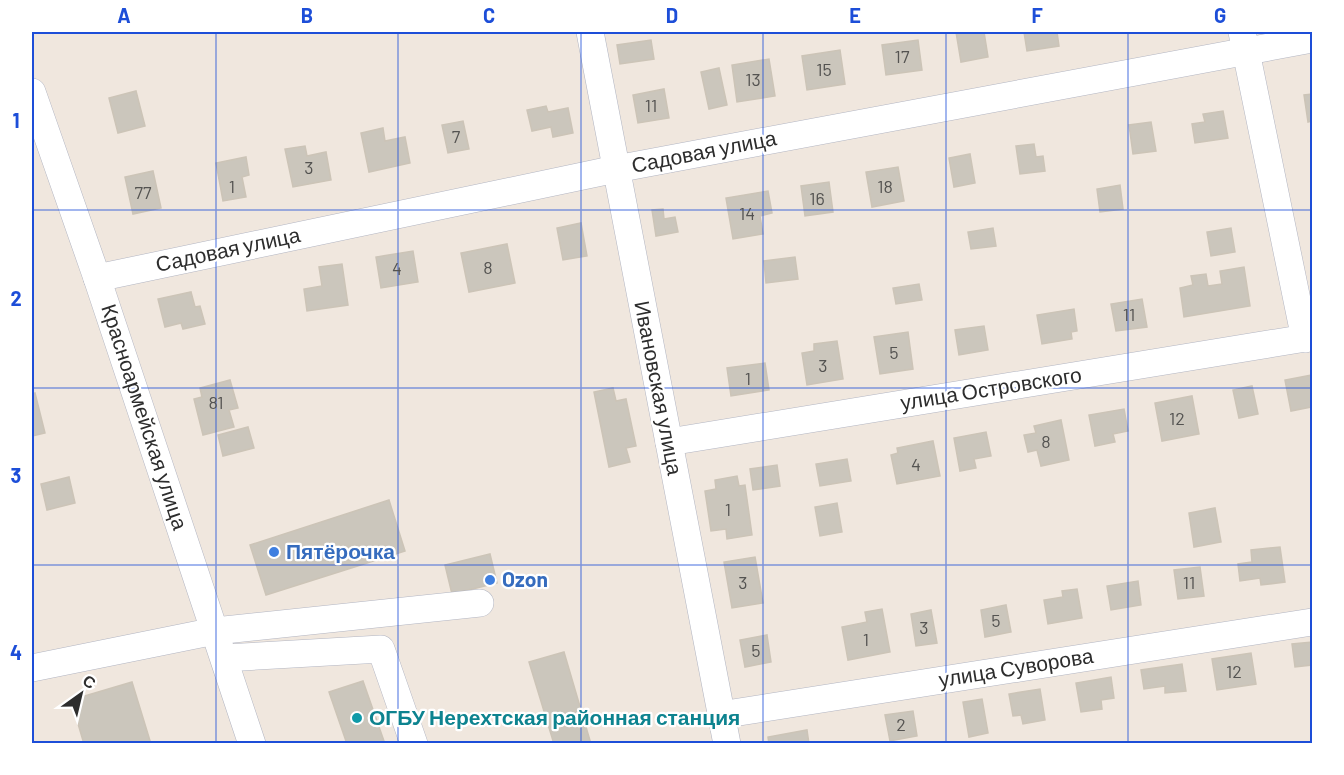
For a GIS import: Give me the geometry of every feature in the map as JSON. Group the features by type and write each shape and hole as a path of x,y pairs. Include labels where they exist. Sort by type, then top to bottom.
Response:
{"street":[{"name":"Ивановская улица","path":"590,32 727,744"},
{"name":"Садовая улица","path":"97,278 615,169 1244,41 1312,39"},
{"path":"1244,41 1309,338"},
{"name":"Красноармейская улица","path":"32,92 97,278 252,744"},
{"name":"улица Островского","path":"669,442 1309,338"},
{"path":"32,668 215,631 480,603"},
{"name":"улица Суворова","path":"720,715 1312,622"},
{"path":"224,658 381,649 414,744"}],"building":[{"path":"956,32 984,32 988,57 961,62"},
{"path":"1024,32 1057,32 1059,46 1027,51"},
{"path":"651,40 654,59 620,64 617,45"},
{"path":"918,40 922,70 886,75 882,45"},
{"path":"840,50 845,84 807,90 802,56"},
{"path":"769,59 775,96 737,102 732,65"},
{"path":"719,68 727,105 709,109 701,72"},
{"path":"664,89 669,118 638,123 633,95"},
{"path":"136,91 145,126 118,133 109,98"},
{"path":"1312,94 1312,121 1308,122 1304,95"},
{"path":"546,106 548,112 568,108 573,133 553,137 551,127 532,131 527,110"},
{"path":"1223,111 1228,138 1195,143 1192,124 1205,122 1203,114"},
{"path":"463,121 469,149 448,153 442,125"},
{"path":"1151,122 1156,151 1133,154 1129,125"},
{"path":"383,128 385,141 405,137 410,163 369,172 361,133"},
{"path":"1034,144 1036,157 1043,156 1045,171 1020,174 1016,146"},
{"path":"305,146 307,156 326,152 331,180 293,187 285,149"},
{"path":"970,154 975,183 954,187 949,158"},
{"path":"246,157 249,175 242,177 246,197 223,201 216,163"},
{"path":"898,167 904,201 872,207 866,172"},
{"path":"153,171 161,208 133,214 125,177"},
{"path":"829,182 833,212 805,216 801,186"},
{"path":"1120,185 1123,209 1100,212 1097,189"},
{"path":"768,191 772,213 760,216 763,234 733,239 726,198"},
{"path":"663,209 664,219 675,217 678,232 656,236 652,210"},
{"path":"581,223 587,256 563,260 557,228"},
{"path":"993,228 996,246 971,249 968,232"},
{"path":"1231,228 1235,252 1211,256 1207,232"},
{"path":"507,244 515,283 469,292 461,253"},
{"path":"413,251 418,282 381,288 376,257"},
{"path":"795,257 798,279 766,283 764,261"},
{"path":"342,264 348,305 307,311 304,289 322,286 319,267"},
{"path":"1244,267 1250,306 1184,317 1180,288 1193,285 1191,276 1206,274 1208,286 1222,284 1220,271"},
{"path":"919,284 922,300 896,304 893,288"},
{"path":"191,292 195,307 200,306 205,324 183,329 181,323 165,327 158,299"},
{"path":"1142,299 1147,327 1116,331 1111,304"},
{"path":"1074,309 1077,331 1071,332 1072,339 1042,344 1037,315"},
{"path":"984,326 988,350 959,355 955,330"},
{"path":"908,332 913,369 880,374 874,337"},
{"path":"837,341 843,379 807,385 802,353 814,351 814,344"},
{"path":"765,363 769,390 731,396 727,368"},
{"path":"1312,375 1312,407 1291,411 1285,380"},
{"path":"230,380 238,408 229,410 234,427 203,435 194,399 202,397 200,388"},
{"path":"1252,386 1258,414 1239,418 1233,390"},
{"path":"613,388 616,401 626,399 636,446 626,448 630,462 609,467 594,392"},
{"path":"35,393 45,433 32,436 32,394"},
{"path":"1192,396 1199,434 1162,441 1155,403"},
{"path":"1124,409 1128,431 1113,434 1115,442 1095,446 1089,415"},
{"path":"1061,420 1069,460 1041,466 1037,450 1028,452 1024,435 1036,433 1034,426"},
{"path":"248,427 254,448 223,456 218,435"},
{"path":"986,432 991,456 974,459 976,468 960,471 954,438"},
{"path":"933,441 940,476 897,484 891,455 898,453 897,448"},
{"path":"847,459 851,481 820,486 816,464"},
{"path":"777,465 780,486 753,490 750,469"},
{"path":"737,476 739,486 745,485 752,535 727,539 726,529 711,531 705,491 716,489 715,480"},
{"path":"69,477 75,503 47,510 41,484"},
{"path":"389,500 405,551 266,595 250,545"},
{"path":"837,503 842,532 820,536 815,507"},
{"path":"1215,508 1221,542 1194,547 1189,513"},
{"path":"1280,547 1285,582 1261,585 1260,578 1240,581 1238,564 1252,562 1251,550"},
{"path":"490,554 497,583 452,594 445,565"},
{"path":"755,557 763,603 732,608 724,562"},
{"path":"1200,567 1204,596 1178,599 1174,570"},
{"path":"1138,581 1141,605 1111,610 1107,586"},
{"path":"1077,589 1082,618 1048,624 1044,600 1063,597 1062,591"},
{"path":"1006,605 1011,632 985,637 981,610"},
{"path":"882,609 890,652 848,660 842,627 867,622 865,612"},
{"path":"931,610 937,643 916,646 911,614"},
{"path":"767,635 771,662 745,667 740,640"},
{"path":"1312,642 1312,665 1295,667 1292,644"},
{"path":"564,652 591,744 554,744 529,662"},
{"path":"1251,653 1256,684 1217,690 1212,659"},
{"path":"1182,664 1186,691 1165,693 1165,686 1144,689 1141,670"},
{"path":"1111,677 1114,698 1101,700 1102,709 1081,712 1076,683"},
{"name":"ОГБУ Нерехтская районная станция","path":"363,681 385,744 347,744 329,692"},
{"path":"132,682 151,744 84,744 71,700"},
{"path":"1040,689 1045,720 1023,724 1021,715 1013,716 1009,694"},
{"path":"982,699 988,733 969,737 963,702"},
{"path":"913,711 917,736 890,741 885,715"},
{"path":"807,730 809,744 769,744 768,737"}],"place":[{"name":"Пятёрочка","path":"274,552"},
{"name":"Ozon","path":"490,580"},
{"name":"ОГБУ Нерехтская районная станция","path":"357,718"}]}
